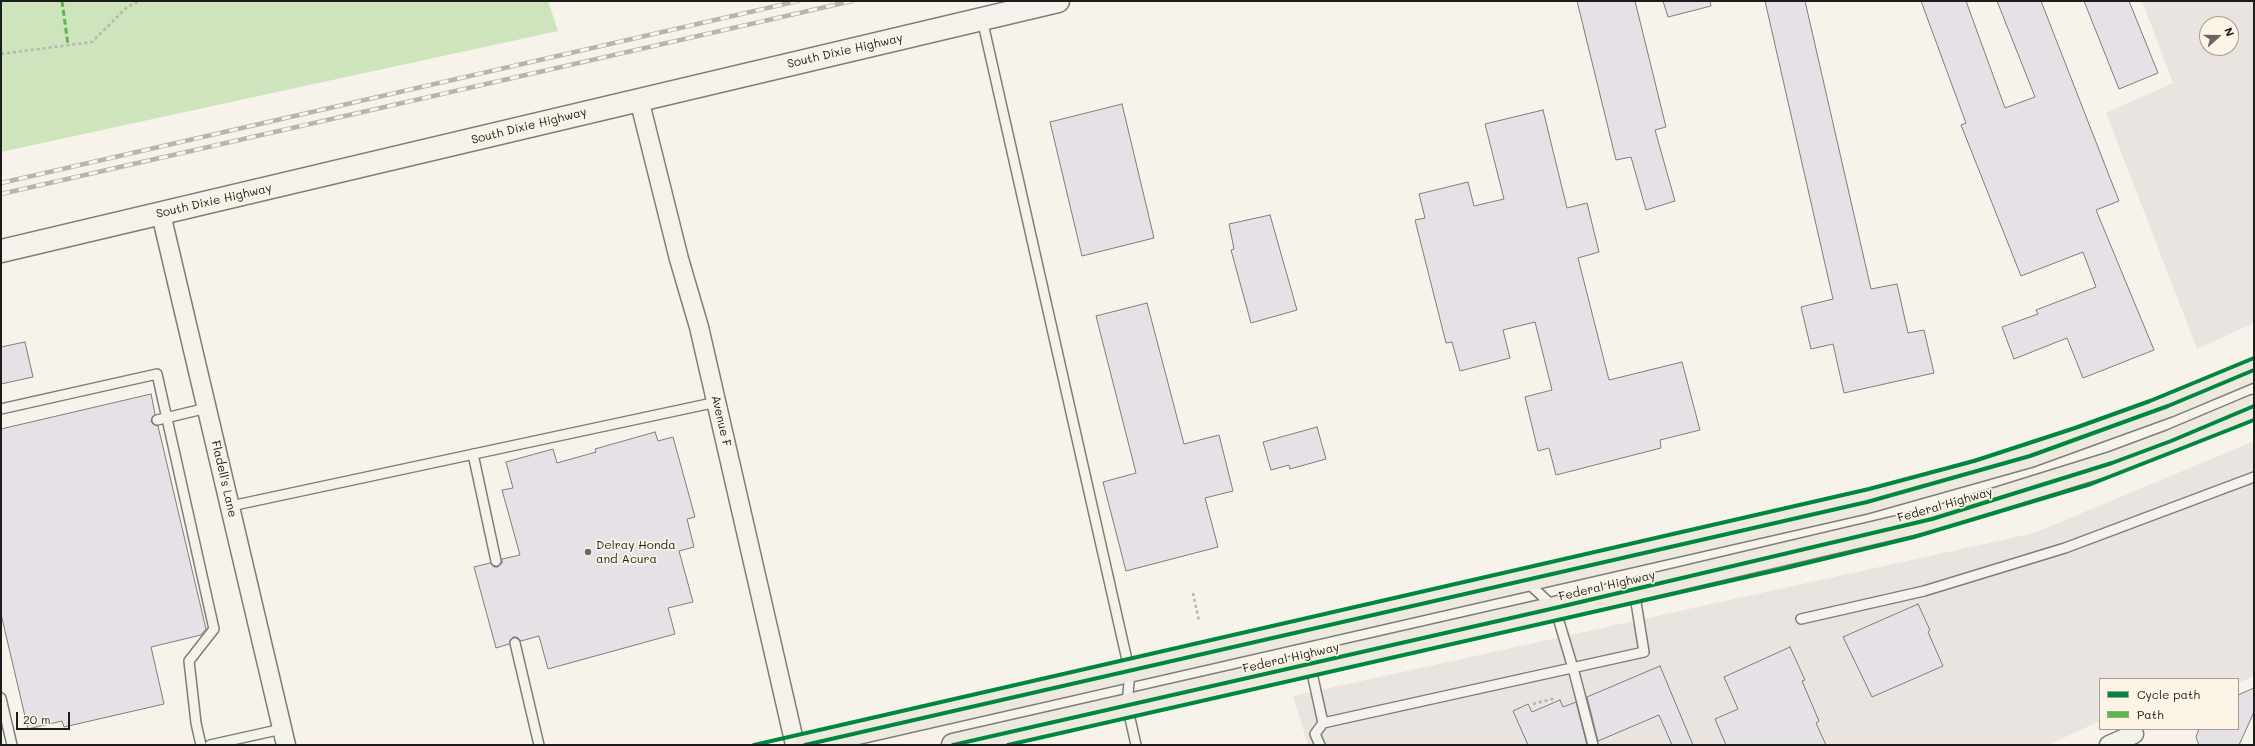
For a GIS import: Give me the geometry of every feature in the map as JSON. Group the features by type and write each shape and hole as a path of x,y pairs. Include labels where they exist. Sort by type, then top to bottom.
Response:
{"main road":[{"name":"Federal Highway","path":"805,745 1867,502 1977,472 2064,444 2168,406 2254,370"},
{"name":"Federal Highway","path":"952,745 1634,590 1932,520 2042,485 2171,441 2254,406"},
{"path":"2042,485 2062,452 2064,444"}],"street":[{"name":"South Dixie Highway","path":"1,251 1058,1"},
{"name":"Avenue F","path":"639,99 679,259 699,327 795,745"},
{"name":"Fladell's Lane","path":"161,214 231,506 284,737"},
{"path":"2109,745 2134,734"}],"lane":[{"path":"982,18 1130,671 1127,705 1136,745"},
{"path":"1,409 157,374 214,629 189,661 196,723 201,745"},
{"path":"231,506 717,402"},
{"path":"157,420 207,408"},
{"path":"473,454 496,561"},
{"path":"1801,619 1924,591 2065,548 2254,477"},
{"path":"1526,581 1555,608 1573,668 1593,745"},
{"path":"1320,745 1315,734 1323,723 1644,652 1634,590"},
{"path":"515,643 539,745"},
{"path":"1310,664 1323,723"},
{"path":"1,698 12,745"},
{"path":"210,745 284,737"}],"path":[{"path":"1,54 92,42 128,8 140,1"},
{"path":"1193,593 1199,621"},
{"path":"1533,704 1556,698"}],"shaded area":[{"path":"2142,1 2254,1 2254,323 2197,349 2106,113 2173,83"},
{"path":"2254,441 2254,676 2239,683 2239,678 2099,678 2099,721 2048,745 1308,745 1293,696 2034,533"}],"green space":[{"path":"1,1 548,1 558,31 1,152"}],"building":[{"path":"1577,1 1635,1 1666,127 1655,130 1675,201 1646,210 1631,157 1616,160"},
{"path":"1663,1 1710,1 1711,6 1668,17"},
{"path":"1765,1 1805,1 1871,289 1897,284 1908,333 1924,330 1934,373 1844,393 1833,344 1811,349 1801,307 1833,299"},
{"path":"1921,1 1966,1 2005,108 2035,97 1997,1 2041,1 2119,201 2096,210 2154,350 2083,378 2067,338 2014,359 2002,327 2038,314 2036,310 2096,287 2083,252 2021,276 1961,125 1966,123"},
{"path":"2084,1 2129,1 2158,73 2119,89"},
{"path":"1122,104 1154,238 1082,256 1050,122"},
{"path":"1543,110 1567,208 1587,203 1599,252 1578,258 1609,380 1682,362 1700,430 1660,440 1661,448 1556,475 1549,448 1538,451 1525,397 1552,390 1535,322 1503,330 1510,358 1460,371 1452,342 1446,343 1415,220 1425,218 1419,194 1468,182 1474,206 1504,199 1485,124"},
{"path":"1270,215 1297,310 1251,323 1231,250 1234,249 1229,224"},
{"path":"1147,303 1184,444 1219,435 1233,491 1205,498 1218,547 1126,571 1103,482 1136,473 1096,316"},
{"path":"25,342 33,377 1,384 1,347"},
{"path":"151,394 155,414 151,421 153,424 158,426 206,629 201,635 151,647 164,704 64,727 62,721 28,729 1,614 1,429"},
{"path":"1317,427 1326,459 1290,469 1289,465 1271,470 1263,442"},
{"path":"655,432 658,441 673,437 695,517 687,519 694,547 679,551 693,602 668,608 675,634 548,669 539,636 521,641 517,637 513,637 509,644 496,648 474,567 490,563 494,567 498,567 502,563 502,559 520,555 502,490 513,488 506,462 553,449 557,463 596,452 595,449"},
{"path":"1918,604 1930,630 1928,632 1943,666 1872,697 1843,637"},
{"path":"1790,647 1805,680 1802,681 1819,721 1816,723 1826,745 1726,745 1715,719 1738,709 1724,677"},
{"path":"1660,666 1693,745 1672,745 1659,715 1598,741 1587,697"},
{"path":"2254,688 2254,712 2239,745 2199,745 2196,737 2199,730 2239,730 2239,695"},
{"path":"1560,700 1563,707 1576,702 1587,745 1528,745 1513,711 1528,704 1532,712"}],"railway":[{"path":"1,183 798,1"},
{"path":"1,194 852,1"}],"marked path":[{"path":"62,1 68,45"}],"cycle path":[{"path":"754,745 1869,489 1974,461 2075,428 2150,401 2254,358"},
{"path":"805,745 1867,502 2030,456 2168,406 2254,370"},
{"path":"953,745 1555,608 1932,519 2112,463 2171,441 2254,406"},
{"path":"1008,745 1782,569 1914,537 2091,484 2254,420"}],"place":[{"name":"Delray Honda and Acura","path":"588,552"}]}
